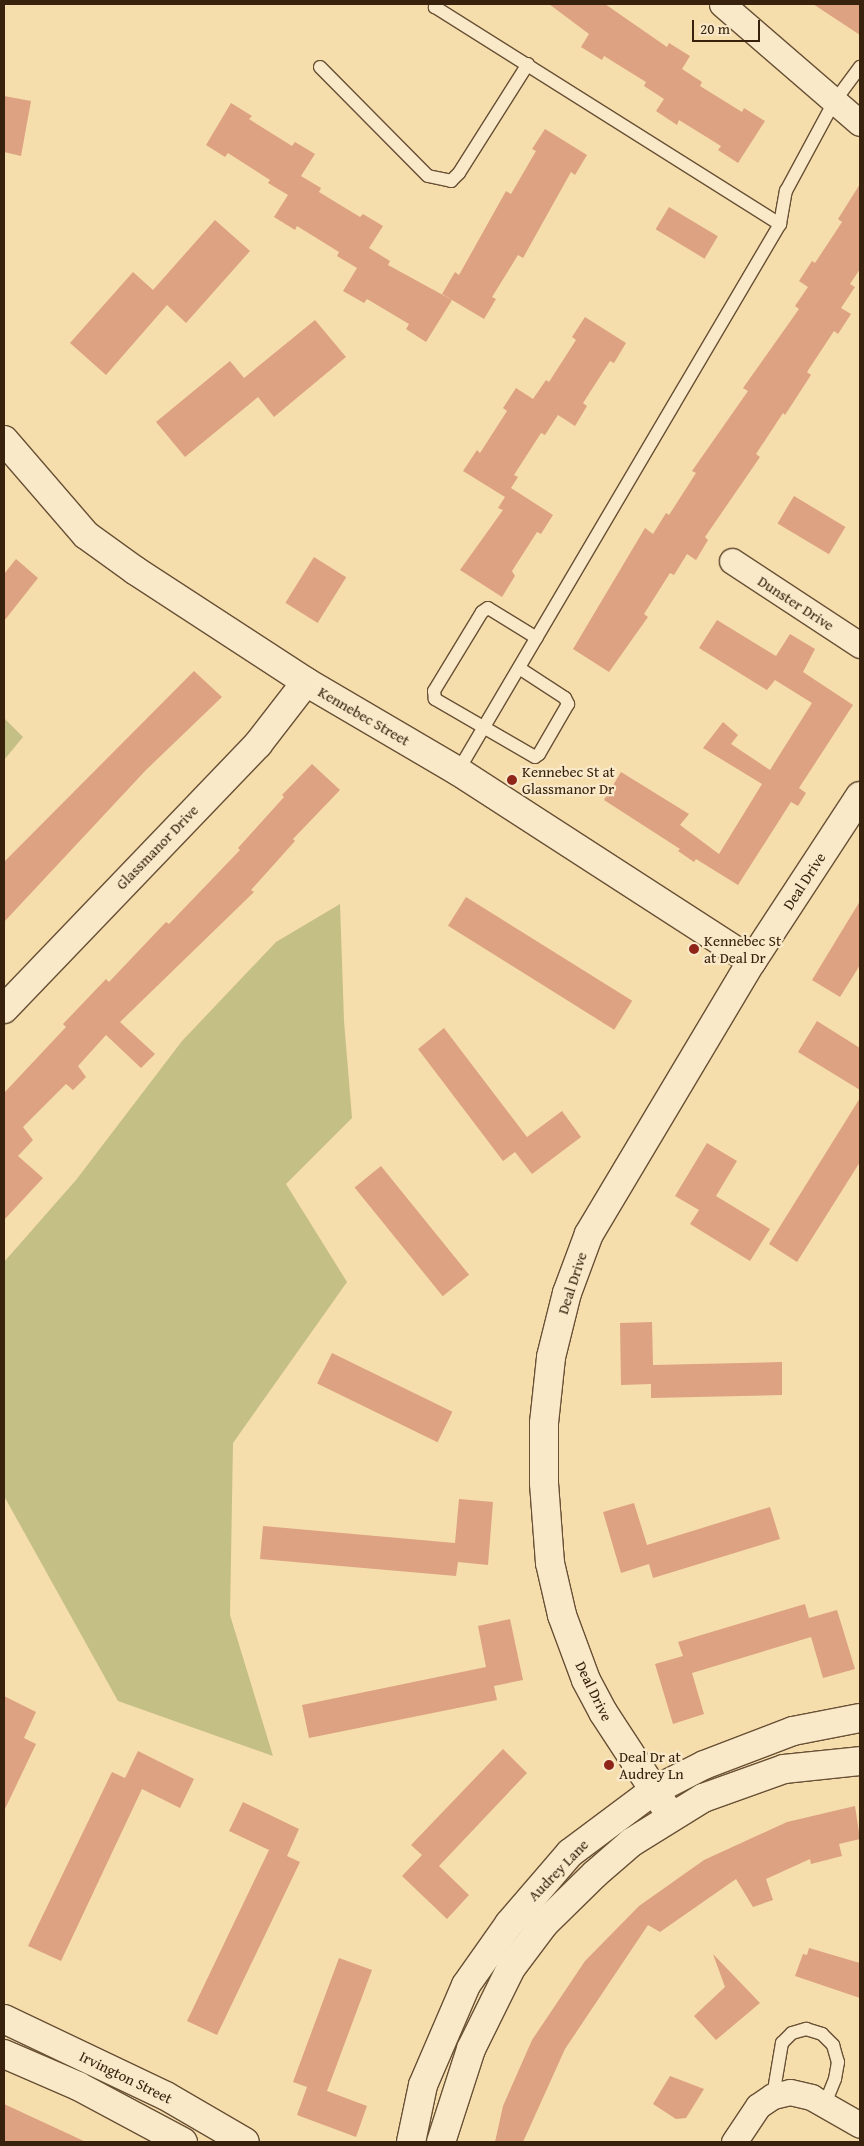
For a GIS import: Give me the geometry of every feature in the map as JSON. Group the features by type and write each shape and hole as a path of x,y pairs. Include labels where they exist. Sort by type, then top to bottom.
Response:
{"street":[{"path":"722,4 860,123"},
{"name":"Kennebec Street","path":"4,440 86,536 306,682 458,771 752,961"},
{"name":"Dunster Drive","path":"732,561 860,644"},
{"name":"Glassmanor Drive","path":"4,1009 258,744 306,682"},
{"name":"Deal Drive","path":"671,1816 652,1791 598,1704 562,1616 550,1563 544,1483 544,1423 551,1357 567,1293 589,1234 752,961 860,796"},
{"name":"Audrey Lane","path":"411,2142 423,2084 440,2039 466,1985 484,1956 570,1853 652,1791 704,1766 793,1731 860,1718"},
{"name":"Audrey Lane","path":"441,2142 471,2049 511,1968 544,1924 595,1874 632,1842 671,1816 703,1798 784,1769 860,1761"},
{"name":"Irvington Street","path":"4,2019 179,2141"},
{"name":"Irvington Street","path":"4,2054 84,2073 166,2096 246,2142"},
{"path":"734,2142 748,2117 773,2096 790,2092 824,2104 860,2126"}],"lane":[{"path":"437,4 435,7 780,224"},
{"path":"320,67 428,176 451,181 459,173 528,64"},
{"path":"458,771 780,224 786,191 834,102 860,67"},
{"path":"519,668 565,698 568,704 567,711 539,754 530,756 435,700 434,691 482,612 488,608 537,638"},
{"path":"773,2096 782,2043 792,2033 806,2029 822,2034 833,2046 838,2062 836,2078 824,2104"}],"shaded area":[{"path":"4,718 23,737 4,760"},
{"path":"340,904 344,1021 352,1118 286,1184 347,1282 233,1443 230,1615 273,1756 118,1701 4,1496 4,1262 76,1180 182,1041 276,942"}],"building":[{"path":"549,4 605,4 667,47 669,43 690,56 682,69 702,82 700,86 742,112 744,108 765,121 738,163 718,150 721,146 679,120 677,125 656,111 664,99 644,86 646,82 604,56 602,60 581,47 589,34"},
{"path":"813,4 860,4 860,35"},
{"path":"4,96 31,101 21,156 4,152"},
{"path":"231,103 252,116 249,119 292,146 295,142 315,154 301,176 321,188 319,192 360,217 363,214 383,226 369,248 390,261 388,265 452,300 426,342 406,329 409,324 367,299 364,303 343,291 357,268 337,256 339,252 297,226 295,230 274,217 288,195 268,183 270,180 228,153 225,157 206,145"},
{"path":"545,129 587,155 575,175 571,172 523,258 518,255 492,297 496,299 484,319 442,294 455,272 459,275 506,191 511,194 536,151 532,149"},
{"path":"860,184 860,269 850,284 855,287 841,308 851,314 838,334 834,331 807,372 811,375 785,415 783,413 756,454 760,457 705,537 708,540 696,560 687,554 674,575 670,573 644,614 648,617 609,672 573,649 645,528 653,534 666,513 669,515 696,473 692,471 748,391 743,388 799,309 795,306 808,287 799,281 812,261 815,263 842,222 838,219"},
{"path":"669,207 718,236 704,259 656,229"},
{"path":"215,220 250,251 186,323 167,305 106,375 70,343 133,272 153,290"},
{"path":"585,317 626,343 614,363 610,361 583,403 587,406 575,426 558,415 545,435 541,433 514,475 518,477 511,488 553,515 541,534 537,532 512,571 515,576 502,597 460,570 503,510 498,508 505,497 463,471 477,450 480,453 507,411 503,408 516,388 533,399 546,380 549,382 576,340 572,337"},
{"path":"315,320 346,357 274,417 258,397 185,457 156,422 230,361 244,378"},
{"path":"794,496 845,527 829,554 778,523"},
{"path":"314,557 346,577 318,623 285,603"},
{"path":"16,559 38,578 4,621 4,574"},
{"path":"717,620 776,656 790,634 815,649 803,672 853,705 799,788 806,793 798,806 791,802 738,885 696,859 694,862 678,851 680,849 604,800 621,772 689,814 680,825 719,854 762,784 703,748 723,722 738,735 731,744 770,770 812,703 775,680 767,690 699,648"},
{"path":"194,671 222,697 146,770 4,922 4,862"},
{"path":"312,764 340,790 293,839 295,841 251,890 254,892 120,1022 155,1054 141,1068 106,1035 78,1066 86,1077 73,1090 66,1084 23,1127 33,1140 18,1156 43,1178 4,1220 4,1093 66,1027 63,1024 106,979 109,982 166,922 169,924 240,850 238,848 284,797 282,795"},
{"path":"466,897 632,1001 614,1030 448,926"},
{"path":"860,901 860,965 840,997 812,980"},
{"path":"817,1021 860,1048 860,1090 798,1052"},
{"path":"444,1028 527,1137 562,1111 581,1137 532,1174 515,1152 503,1161 418,1049"},
{"path":"860,1098 860,1162 797,1262 769,1244"},
{"path":"707,1143 737,1161 716,1196 770,1229 750,1261 690,1224 699,1210 675,1196"},
{"path":"381,1166 469,1275 443,1296 355,1187"},
{"path":"652,1322 653,1365 782,1362 782,1395 651,1398 651,1384 621,1385 620,1323"},
{"path":"332,1353 452,1412 438,1442 317,1384"},
{"path":"459,1499 493,1502 488,1565 458,1562 456,1576 260,1559 263,1526 455,1543"},
{"path":"634,1503 647,1545 770,1507 780,1539 653,1578 649,1564 621,1573 603,1512"},
{"path":"805,1604 809,1618 837,1610 855,1669 823,1678 811,1637 692,1673 704,1714 673,1724 655,1664 683,1656 678,1642"},
{"path":"510,1619 523,1680 494,1686 497,1700 309,1738 302,1705 486,1667 478,1626"},
{"path":"4,1696 36,1712 24,1738 36,1744 4,1811"},
{"path":"503,1749 527,1773 439,1866 469,1895 447,1919 402,1876 422,1855 411,1845"},
{"path":"138,1751 194,1779 180,1808 142,1789 61,1961 28,1946 112,1772 125,1778"},
{"path":"243,1802 299,1829 287,1856 300,1862 217,2035 187,2021 269,1850 229,1831"},
{"path":"855,1806 860,1839 839,1844 842,1856 811,1864 810,1859 766,1879 773,1900 753,1907 736,1879 660,1932 648,1925 565,2049 523,2142 495,2142 503,2106 532,2040 585,1961 639,1906 704,1860 787,1822"},
{"path":"809,1948 860,1963 860,1998 795,1976 803,1954 807,1955"},
{"path":"713,1954 760,2003 716,2040 694,2016 725,1987"},
{"path":"339,1958 372,1970 327,2091 367,2106 356,2137 297,2115 307,2087 293,2082"},
{"path":"670,2076 704,2089 686,2118 676,2119 653,2104"},
{"path":"4,2104 86,2142 4,2142"}],"place":[{"name":"Kennebec St at Glassmanor Dr","path":"512,780"},
{"name":"Kennebec St at Deal Dr","path":"694,949"},
{"name":"Deal Dr at Audrey Ln","path":"609,1765"}]}
